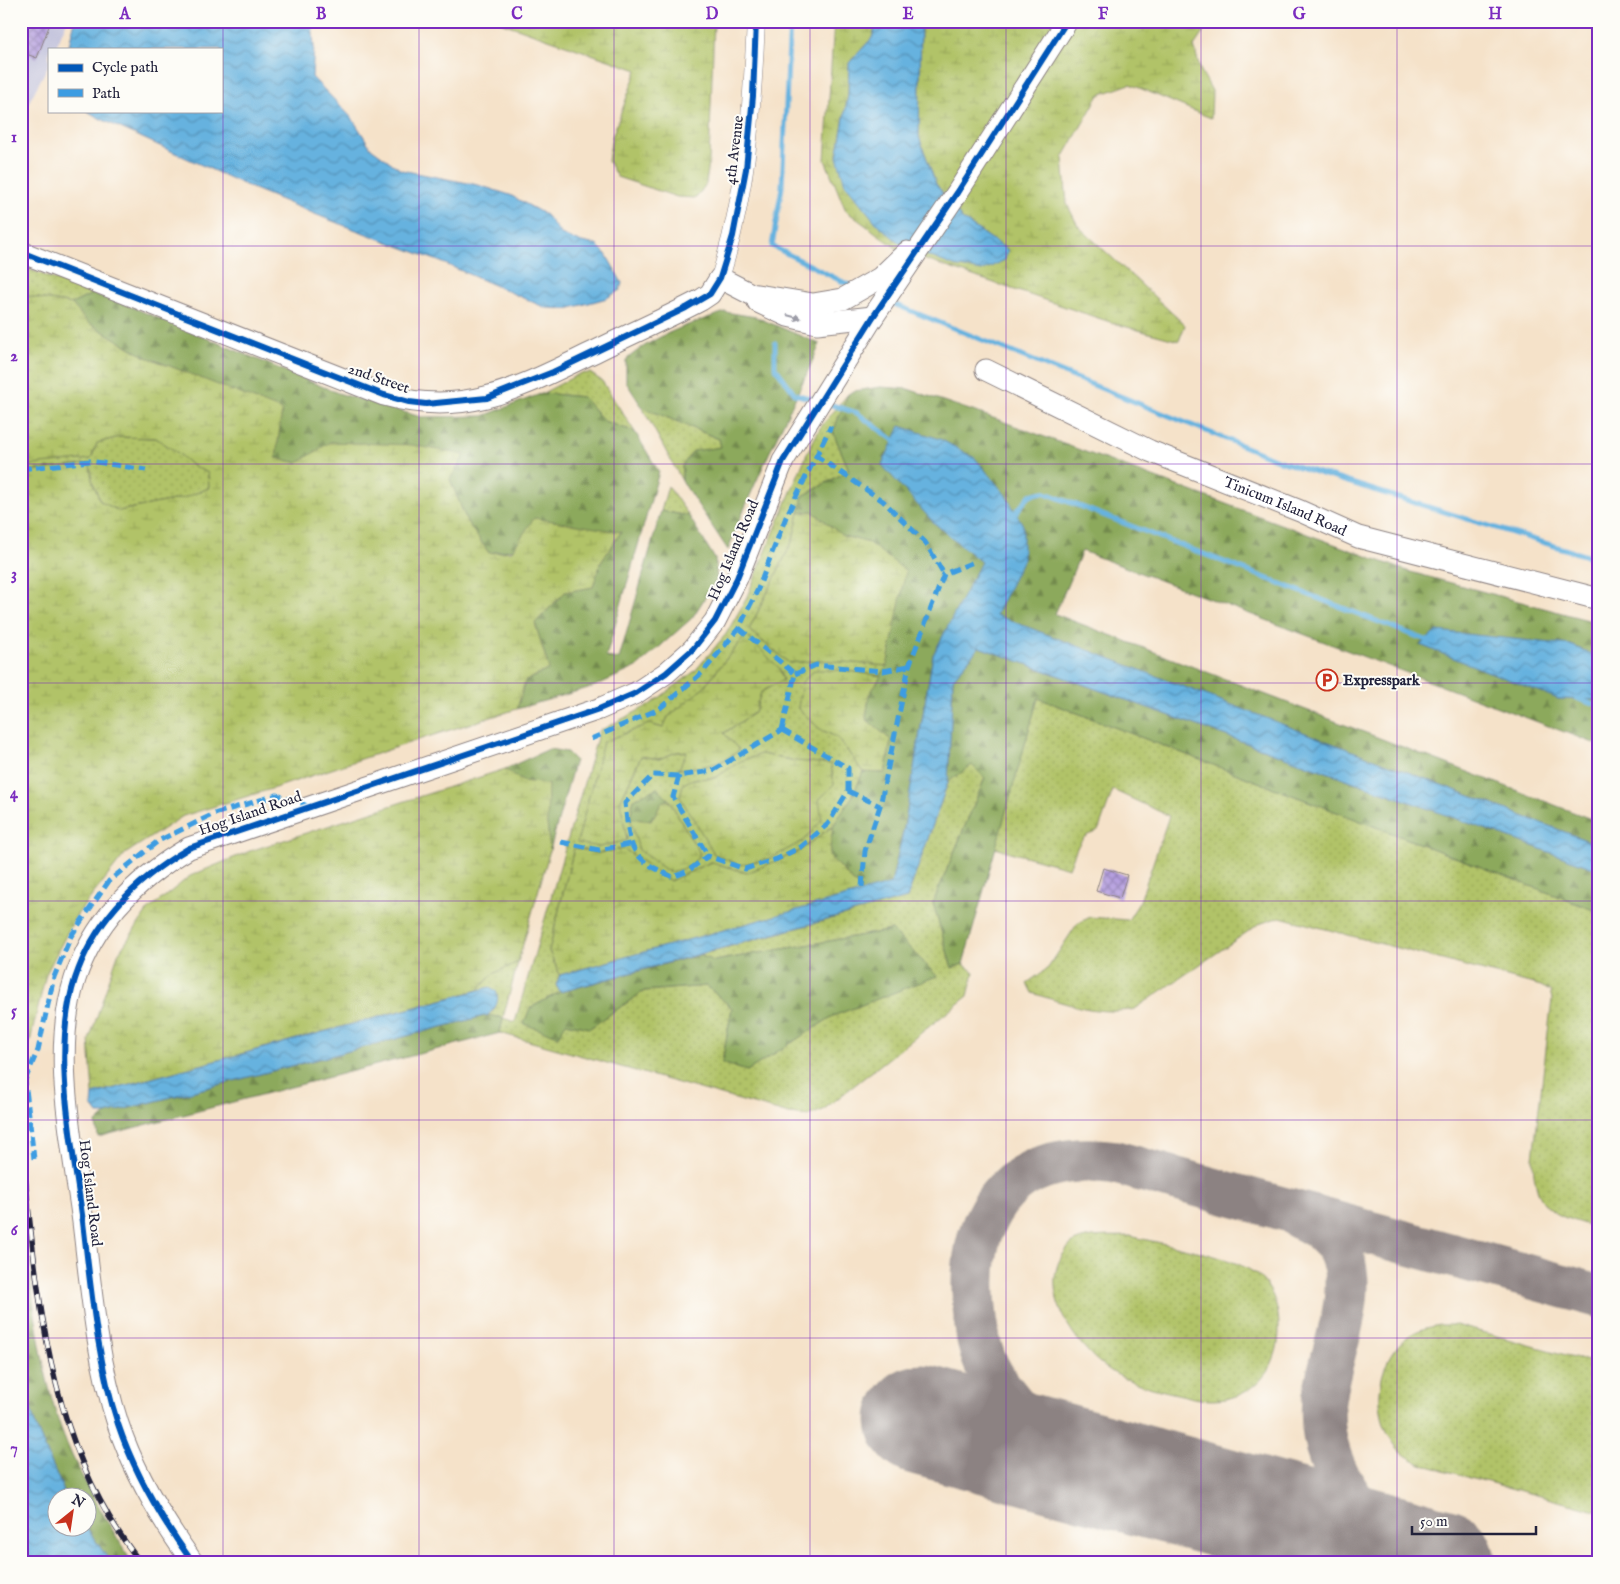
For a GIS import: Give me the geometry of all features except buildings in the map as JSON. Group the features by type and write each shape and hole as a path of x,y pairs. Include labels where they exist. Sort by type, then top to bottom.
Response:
{"street":[{"name":"4th Avenue","path":"720,278 733,236 746,169 753,96 756,21"},
{"path":"720,278 752,294 814,304 843,299 871,283 898,262 946,209 1067,21"},
{"name":"Hog Island Road","path":"193,1563 153,1502 136,1469 118,1423 104,1370 69,1116 64,1050 69,1002 76,978 93,940 116,907 140,882 152,871 189,848 600,710 636,693 666,673 704,636 723,607 737,578 782,462 876,313 946,209"},
{"name":"2nd Street","path":"21,252 384,395 409,402 426,404 487,398 553,372 701,300 710,294 720,278"},
{"path":"752,294 757,301 788,316 817,323 876,313"},
{"name":"Tinicum Island Road","path":"986,370 1150,451 1300,511 1358,537 1391,548 1599,599"}],"shaded area":[{"path":"21,21 67,21 55,48 48,48 48,66 21,117"}],"green space":[{"path":"497,21 714,21 709,162 706,184 696,198 677,197 617,177 608,161 612,137 637,70"},
{"path":"834,21 877,21 872,38 849,63 848,95 837,157 1008,250 962,219 936,184 919,137 921,21 1218,21 1206,28 1194,46 1200,69 1212,91 1211,118 1130,84 1099,95 1063,158 1067,204 1078,226 1185,325 1179,341 1116,324 902,252 846,211 825,160"},
{"path":"21,266 92,294 72,304 21,295"},
{"path":"92,294 115,300 338,393 421,417 483,416 543,393 583,397 604,421 635,432 659,472 606,657 619,659 661,511 689,516 715,559 717,579 692,618 637,667 595,686 517,709 525,681 549,669 535,623 565,592 593,587 600,564 621,532 489,553 467,522 450,479 464,456 331,442 298,463 276,458 281,410 144,356 87,322 72,304"},
{"path":"21,295 72,304 87,322 144,356 282,410 276,458 298,463 330,442 412,445 465,455 450,479 467,522 489,553 512,551 534,518 621,532 600,564 593,587 565,592 535,623 549,669 525,681 517,709 183,816 125,854 76,916 46,974 28,1050 21,982 21,472 90,464 92,480 100,501 119,511 184,498 209,488 208,473 193,466 156,438 119,437 97,443 91,459 21,466"},
{"path":"725,312 756,317 820,344 749,498 728,550 682,481 682,466 693,451 721,447 719,439 642,407 626,382 626,360 637,351 673,331"},
{"path":"590,373 602,381 635,432 604,421 583,397 543,393 579,374"},
{"path":"881,387 908,389 999,420 1407,571 1599,623 1599,657 1571,645 1558,699 1599,700 1599,745 1082,551 1055,614 1599,822 1599,845 995,615 1023,559 933,522 982,562 933,655 904,828 891,885 863,892 829,856 833,826 852,797 863,772 885,773 891,740 866,719 869,695 887,666 869,543 843,536 812,511 799,513 803,496 849,470 833,432 848,394 854,391"},
{"path":"848,394 833,432 849,470 803,496 793,540 749,630 789,663 821,660 887,666 881,676 842,670 820,729 838,738 863,772 852,797 833,826 798,852 747,873 711,862 670,881 624,849 599,853 574,848 549,951 560,975 556,985 560,992 530,1008 566,1023 590,1028 644,991 707,986 732,1008 722,1063 747,1071 833,1016 936,976 892,930 714,961 699,955 907,898 948,782 972,764 985,778 933,903 952,968 963,964 974,972 968,996 823,1110 808,1116 789,1114 500,1033 503,1018 515,1022 599,731 651,704 695,671 726,634 745,601 808,451 820,428","holes":["746,635 761,692 755,712 723,734 739,750 718,762 680,769 688,751 676,752 659,759 641,756 620,802 649,724 663,728 668,717 701,690","761,754 795,761 680,797 693,779 715,778","634,799 669,800 700,854 630,818"]},
{"path":"642,407 719,439 721,447 682,466 682,481"},
{"path":"119,437 156,438 193,466 208,473 209,488 184,498 119,511 100,501 92,480 90,464 21,472 21,466 29,464 91,459 97,443"},
{"path":"668,486 689,516 661,511"},
{"path":"812,511 843,536 869,543 906,571 887,666 821,660 789,663 749,630 793,540 799,513"},
{"path":"746,635 779,668 783,680 761,692 755,712 724,733 739,750 718,762 679,769 687,751 676,752 659,759 641,756 620,802 627,840 600,847 577,843 603,742 649,724 663,728 668,717 701,690"},
{"path":"979,647 1599,870 1599,912 1038,698 963,964 952,968 933,903 985,778 972,765 948,782 953,679"},
{"path":"815,670 842,670 881,676 869,695 866,719 891,740 885,773 863,772 838,738 820,729 798,708 802,682"},
{"path":"1038,698 1599,912 1599,1228 1558,1214 1542,1200 1537,1189 1533,1158 1552,999 1550,991 1541,986 1280,917 1259,924 1135,1009 1121,1011 1095,1010 1070,1005 1032,993 1027,983 1048,968 1077,924 1090,917 1128,920 1140,901 1169,816 1113,790 1099,829 1084,837 1076,850 1069,868 995,848"},
{"path":"549,749 567,752 575,760 550,850 547,824 522,781 505,769"},
{"path":"761,754 795,761 831,764 834,784 819,800 822,820 803,841 771,858 740,865 715,855 680,797 683,784 693,779 715,778 741,761"},
{"path":"505,769 522,781 548,784 547,824 550,850 518,962 493,974 478,990 93,1094 89,1040 118,954 148,910 190,876 250,851"},
{"path":"657,788 669,800 663,801 651,821 630,818 634,799"},
{"path":"669,800 700,854 690,867 669,872 639,850 630,818 651,821 663,801"},
{"path":"833,826 829,856 863,892 560,975 549,951 574,848 599,853 624,849 670,881 711,862 747,873 798,852"},
{"path":"892,930 937,976 833,1016 747,1071 722,1063 732,1008 707,986 644,991 590,1028 566,1023 558,1036 524,1024 530,1008 560,992 699,955 714,961"},
{"path":"518,962 503,1018 488,1015 496,1007 478,990 493,974"},
{"path":"21,982 28,1050 21,1075"},
{"path":"488,1015 503,1018 500,1033 98,1137 96,1123 106,1114"},
{"path":"21,1207 37,1325 48,1383 65,1439 87,1486 62,1486 36,1427 21,1372"},
{"path":"1130,1236 1231,1261 1245,1267 1262,1279 1274,1298 1278,1312 1278,1345 1273,1362 1254,1386 1240,1394 1225,1399 1208,1400 1168,1392 1135,1383 1114,1373 1083,1346 1064,1318 1058,1302 1055,1286 1056,1271 1062,1256 1072,1243 1080,1239"},
{"path":"1440,1325 1456,1325 1599,1364 1599,1512 1421,1464 1401,1452 1391,1439 1384,1424 1380,1408 1380,1391 1383,1375 1389,1359 1398,1346 1410,1335"},
{"path":"98,1505 132,1563 111,1563 92,1536 98,1536"}],"water":[{"path":"75,21 312,21 314,47 312,77 352,118 371,148 401,170 478,185 510,195 546,215 561,234 577,241 597,245 606,254 622,283 620,290 607,298 567,309 546,308 441,262 254,189 89,112 222,112 222,48 68,48"},
{"path":"877,21 921,21 919,137 936,184 962,219 1008,250 1005,260 982,271 954,266 903,246 877,224 845,184 837,157 848,95 849,63 872,38"},
{"path":"900,426 940,439 975,458 1005,494 1023,525 1023,559 996,615 1599,845 1599,870 979,647 953,679 948,782 907,898 560,992 556,985 560,975 891,884 904,828 933,655 981,562 933,522 882,465"},
{"path":"1437,631 1571,645 1599,657 1599,700 1558,699 1420,645"},
{"path":"490,987 496,991 498,998 495,1007 488,1015 106,1114 98,1114 92,1106 93,1094"},
{"path":"21,1372 36,1427 62,1486 48,1486 48,1536 92,1536 111,1563 21,1563"}],"waterway":[{"path":"790,21 782,187 772,246 851,286"},
{"path":"889,302 1280,461 1590,557"},
{"path":"775,343 775,367 795,394 816,400"},
{"path":"826,403 857,413 899,444"},
{"path":"1013,516 1030,495 1043,492 1431,642"},
{"path":"1576,698 1592,704"}],"taxiway":[{"path":"1083,1465 1042,1433 1016,1408 1005,1394 986,1364 976,1325 974,1268 979,1238 990,1212 1005,1191 1025,1175 1050,1165 1080,1160 1114,1162 1599,1296"},
{"path":"1299,1217 1325,1233 1340,1252 1346,1276 1341,1328 1327,1381 1323,1406 1324,1431 1329,1455 1345,1488 1377,1530 1388,1538 1417,1552 1448,1563"}],"runway":[{"path":"922,1420 1440,1563"}],"railway":[{"path":"21,1141 41,1307 51,1362 65,1415 84,1466 109,1516 141,1563"}],"marked path":[{"path":"591,739 659,709 703,672 739,628 758,589 786,517 831,426"},
{"path":"815,455 883,501 925,542 944,574"},
{"path":"21,469 90,461 146,470"},
{"path":"862,887 865,851 880,806 909,666 944,574 976,561"},
{"path":"739,628 795,674 782,730"},
{"path":"795,674 816,665 883,671 909,666"},
{"path":"782,730 848,768 848,791 828,824 801,847 777,859 745,869 708,856 688,871 673,877 658,870 639,857 628,831 625,803 653,775 679,776 712,771 782,730"},
{"path":"679,776 673,797 708,856"},
{"path":"848,791 880,806"},
{"path":"25,1080 38,1050 54,977 71,936 109,881 158,841 214,814 277,795 308,806"},
{"path":"561,842 599,850 630,844"},
{"path":"21,1047 25,1078"},
{"path":"21,1078 25,1080 34,1159"}],"cycle path":[{"path":"21,252 384,395 409,402 426,404 487,398 553,372 686,308 710,294 720,278 733,236 746,169 753,96 756,21"},
{"path":"193,1563 150,1496 125,1443 111,1400 100,1350 66,1100 64,1069 68,1008 75,979 83,958 94,938 106,920 136,887 152,873 189,848 599,709 636,693 666,673 693,649 715,621 737,578 783,461 873,317 957,193 1067,21"}],"place":[{"name":"Expresspark","path":"1327,680"}]}
